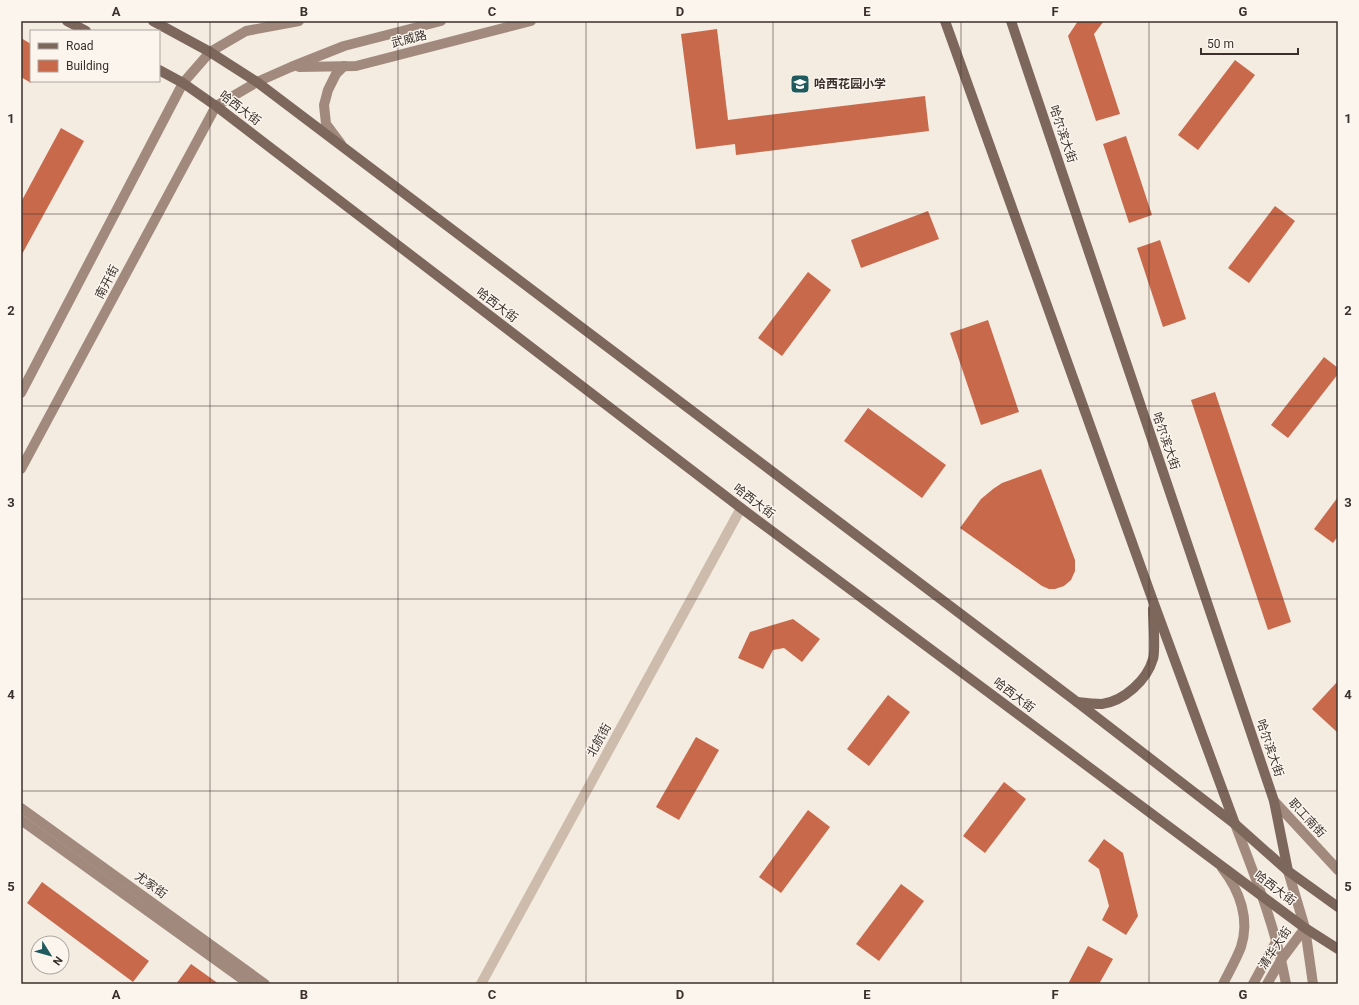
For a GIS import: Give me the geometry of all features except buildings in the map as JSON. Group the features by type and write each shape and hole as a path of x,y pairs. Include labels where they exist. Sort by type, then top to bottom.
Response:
{"main road":[{"path":"67,21 84,30"},
{"name":"哈西大街","path":"153,21 210,52 257,82 1077,702 1235,824 1288,871"},
{"path":"184,83 210,52 246,31 270,21"},
{"path":"246,31 299,21"},
{"name":"武威路","path":"216,106 257,82 344,46 441,21"},
{"name":"武威路","path":"291,67 356,66 531,21"},
{"path":"945,21 1153,601 1262,895 1281,960 1286,984"},
{"name":"哈尔滨大街","path":"1011,21 1274,801 1288,871"},
{"path":"343,147 326,124 324,105 328,90 336,74 344,66"},
{"name":"哈西大街","path":"160,71 184,83 216,106 741,508 1216,860 1305,928 1338,949"},
{"name":"南开街","path":"21,393 184,83"},
{"name":"南开街","path":"21,469 216,106"},
{"path":"1077,702 1103,704 1120,698 1133,689 1147,672 1154,658 1153,601"},
{"name":"职工南街","path":"1274,801 1338,870"},
{"name":"尤家街","path":"21,808 265,984"},
{"name":"尤家街","path":"21,820 249,984"},
{"path":"1216,860 1229,877 1236,890 1241,903 1245,922 1240,948 1223,984"},
{"path":"1288,871 1338,907"},
{"path":"1288,871 1305,928 1313,984"},
{"name":"清华大街","path":"1267,984 1281,960 1305,928"},
{"name":"清华大街","path":"1253,984 1276,942"}],"street":[{"name":"北航街","path":"480,984 741,508"}],"place":[{"name":"哈西花园小学","path":"800,84"}]}
